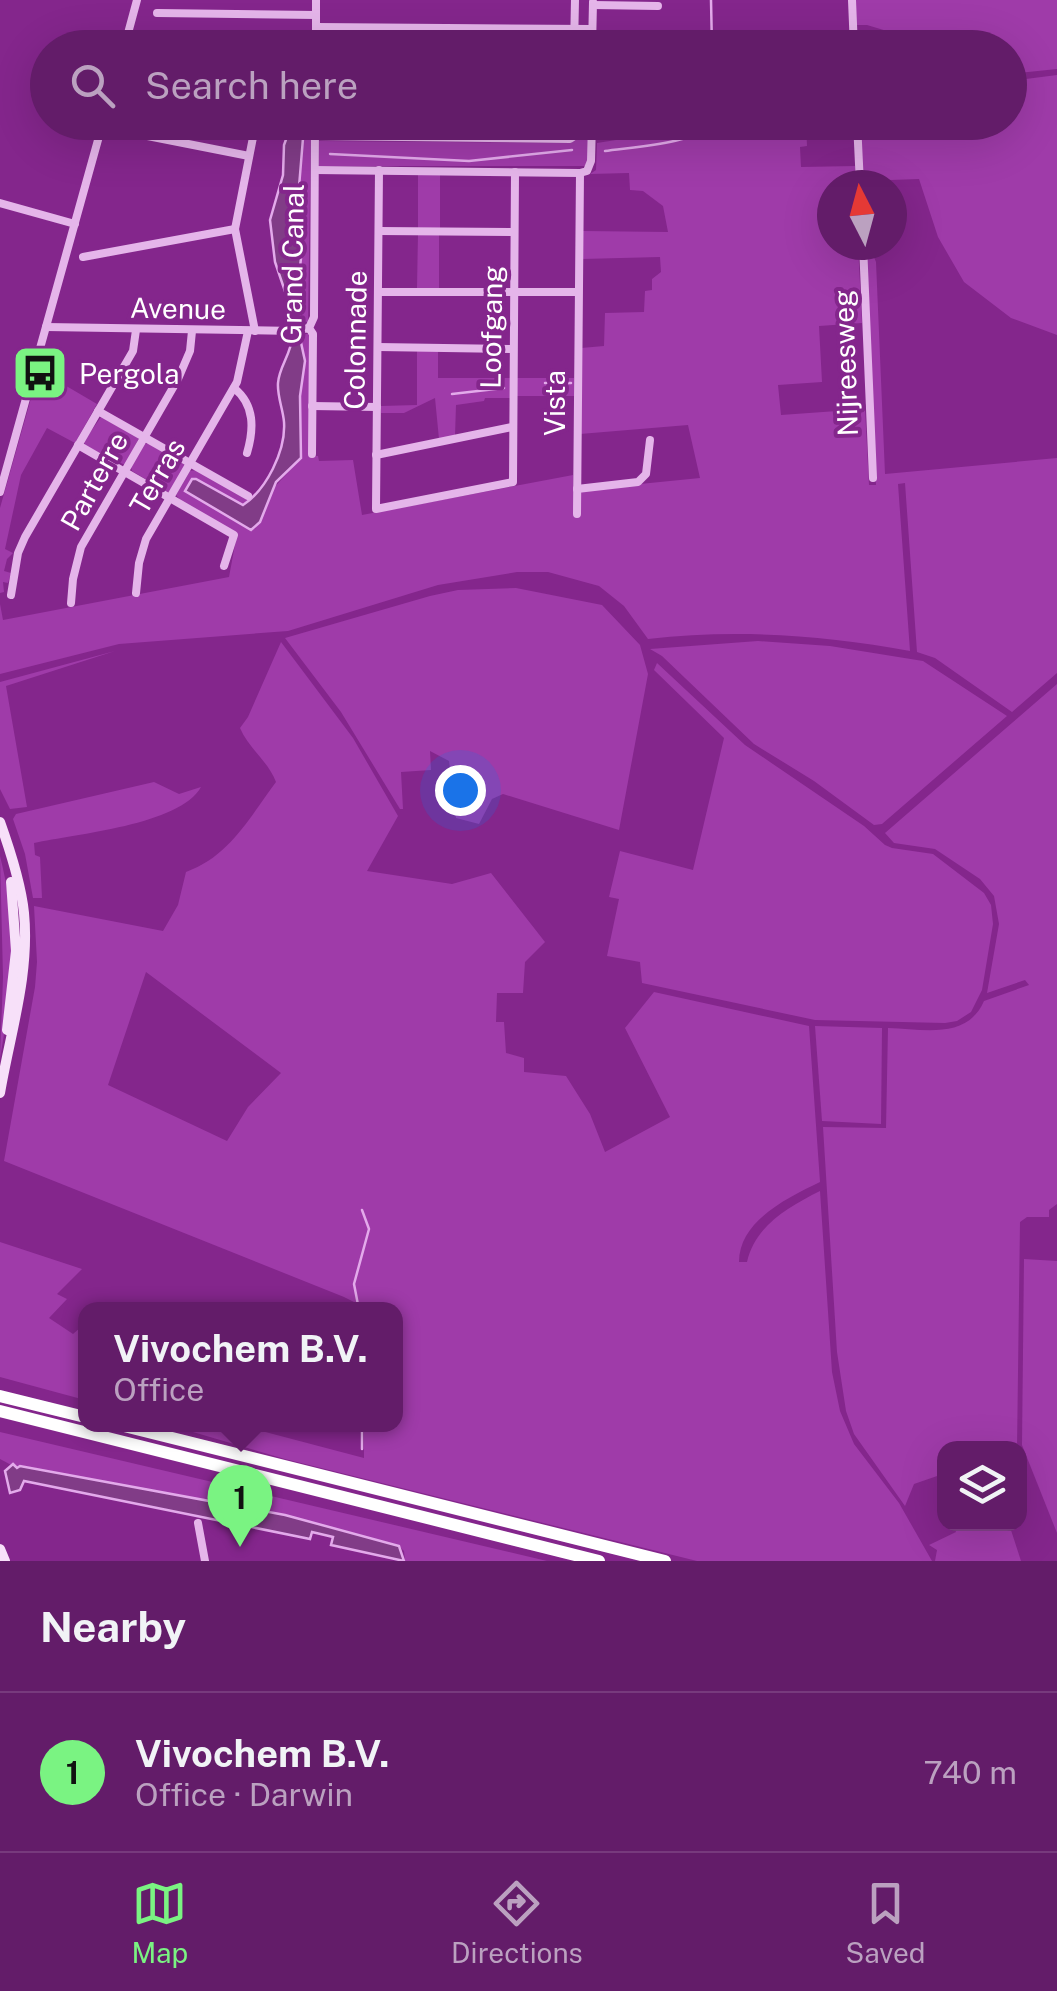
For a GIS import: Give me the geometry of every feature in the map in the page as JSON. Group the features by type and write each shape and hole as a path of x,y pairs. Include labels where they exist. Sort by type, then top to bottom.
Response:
{"highway":[{"path":"3,1395 78,1415"},
{"path":"0,1411 78,1430"},
{"path":"0,1420 78,1431"},
{"path":"87,1432 600,1561"},
{"path":"148,1432 665,1561"}],"main road":[{"path":"0,822 22,901 24,923 16,1018 4,1067"},
{"path":"0,843 12,887 16,951 0,1092"},
{"path":"0,1549 5,1561"}],"street":[{"path":"129,30 137,0"},
{"path":"316,0 316,30"},
{"path":"574,29 575,0"},
{"path":"852,0 853,30"},
{"path":"316,26 592,30 593,3 658,6"},
{"path":"157,14 316,15"},
{"path":"0,492 98,140"},
{"path":"174,140 250,156"},
{"path":"251,331 235,229 253,140"},
{"name":"Grand Canal","path":"312,454 313,334 309,328 314,312 315,140"},
{"name":"Vista","path":"577,514 580,173 591,164 592,140"},
{"path":"858,140 859,170"},
{"path":"315,170 580,173"},
{"name":"Colonnade","path":"376,509 379,170"},
{"name":"Loofgang","path":"376,509 513,482 515,172"},
{"path":"0,203 75,224"},
{"path":"83,258 235,229"},
{"path":"379,231 514,232"},
{"name":"Nijreesweg","path":"863,260 872,478"},
{"path":"378,292 578,292"},
{"name":"Avenue","path":"46,327 251,331 309,328"},
{"path":"10,595 25,537 132,351 136,330"},
{"name":"Parterre","path":"72,603 81,547 178,378 190,350 192,330"},
{"name":"Terras","path":"136,593 146,539 234,388 251,331"},
{"path":"378,348 513,349"},
{"path":"234,388 250,410 252,435 247,453"},
{"path":"312,406 377,407"},
{"path":"98,410 248,496"},
{"path":"376,455 512,427"},
{"path":"577,488 638,482 646,474 650,440"},
{"path":"78,445 234,535 224,566"},
{"path":"198,1523 206,1561"}],"shaded area":[{"path":"854,0 1057,0 1057,69 1027,72 1027,30 884,30 855,25"},
{"path":"1057,75 1057,335 1011,318 964,282 938,237 919,179 907,179 907,170 862,170 861,140 1027,140 1027,79"},
{"path":"286,140 303,140 299,187 292,212 301,258 300,321 290,321 289,303 275,262 270,220 283,175"},
{"path":"302,140 311,140 308,322 300,321 301,258 292,212 299,187"},
{"path":"588,140 585,166 319,166 319,141"},
{"path":"616,140 807,140 807,146 800,147 801,167 855,166 855,170 817,170 817,260 859,260 862,323 819,326 822,382 778,385 781,415 865,409 869,485 876,485 865,260 875,260 885,474 1057,458 1057,673 1012,712 935,658 917,652 905,483 898,484 910,651 779,635 648,639 624,606 599,586 548,572 517,572 438,585 288,631 119,644 0,674 0,604 3,620 229,577 237,534 176,495 190,471 197,470 250,501 243,505 186,491 255,529 271,491 301,458 300,396 305,361 300,334 309,334 309,456 318,456 319,461 353,460 362,515 573,475 574,515 580,490 700,478 688,425 580,434 581,348 604,346 605,313 644,312 645,291 652,290 652,279 661,272 660,257 582,259 582,231 668,232 663,206 643,191 630,190 629,173 590,174 596,170 597,143"},
{"path":"418,175 440,175 440,228 418,228"},
{"path":"418,234 439,234 439,288 417,288"},
{"path":"292,338 300,338 305,361 300,396 301,458 276,482 260,522 251,530 185,491 196,479 243,505 267,480 282,445 284,422 278,383"},
{"path":"417,350 438,351 438,378 510,378 510,398 485,398 456,405 455,436 439,439 435,398 404,413 381,413 381,406 417,405"},
{"path":"39,370 97,404 75,443 47,428 21,475 5,549 13,553 4,571 11,573 8,583 3,582 4,592 0,593 0,508"},
{"path":"517,378 574,378 574,396 517,396"},
{"path":"101,417 139,438 125,465 85,446 84,441"},
{"path":"150,443 185,465 169,493 132,471 143,444"},
{"path":"516,588 602,605 640,645 648,674 619,830 503,794 492,799 479,824 456,818 449,761 430,751 431,770 401,772 400,809 341,712 285,638 430,596 458,590"},
{"path":"758,641 830,646 923,661 1007,716 882,824 874,825 754,744 650,649"},
{"path":"281,642 353,738 398,816 367,871 452,884 491,873 545,942 525,962 523,993 497,993 496,1022 504,1022 506,1053 524,1058 524,1072 566,1076 590,1114 605,1152 670,1117 625,1028 654,992 809,1026 820,1182 780,1204 756,1223 741,1247 739,1262 747,1262 757,1238 774,1219 820,1191 832,1372 840,1411 854,1444 899,1503 932,1561 697,1561 285,1459 193,1432 266,1432 364,1458 364,1432 403,1432 403,1302 354,1302 4,1161 35,987 34,906 163,931 178,905 186,872 227,846 276,782 240,728","holes":["146,972 281,1073 248,1107 227,1141 108,1085"]},
{"path":"115,651 6,686 27,807 10,809 0,789 0,682"},
{"path":"657,663 745,745 864,826 885,845 933,854 984,893 991,905 993,924 982,990 971,1012 945,1023 815,1020 642,983 640,962 607,956 619,899 609,897 620,851 693,870 724,738 654,670"},
{"path":"1057,684 1057,1204 1049,1210 1049,1217 1027,1217 1020,1222 1017,1441 937,1441 937,1476 914,1484 905,1506 854,1434 846,1411 837,1352 823,1127 886,1128 888,1028 956,1027 967,1022 984,1001 1029,985 1025,980 987,993 999,924 994,896 980,879 935,849 894,843 885,833"},
{"path":"154,782 179,794 201,787 172,811 150,819 34,843 35,855 40,857 42,898 33,898 25,854 13,819 16,814"},
{"path":"0,856 9,907 11,957 0,1059 3,977"},
{"path":"815,1026 882,1028 881,1124 822,1121"},
{"path":"0,1242 82,1269 57,1294 67,1299 49,1318 73,1334 78,1330 78,1398 0,1377"},
{"path":"1024,1259 1057,1261 1057,1533 1027,1458 1027,1441 1022,1441"},
{"path":"0,1432 547,1561 405,1561 399,1546 285,1515 17,1468 0,1459"},
{"path":"13,1464 17,1468 285,1515 399,1546 404,1561 331,1545 333,1537 312,1532 310,1539 24,1481 20,1490 10,1493 5,1471"},
{"path":"1011,1531 1021,1561 935,1561 937,1550 929,1545 956,1532"}],"waterway":[{"path":"711,0 712,30"},
{"path":"605,151 679,140"},
{"path":"330,154 469,161 572,150"},
{"path":"545,383 571,383"},
{"path":"452,394 504,388"},
{"path":"357,1302 354,1284 369,1229 362,1210"},
{"path":"362,1432 362,1449"}],"place":[{"name":"Pergola","path":"40,373"},
{"name":"Vivochem B.V.","path":"240,1547"}]}
